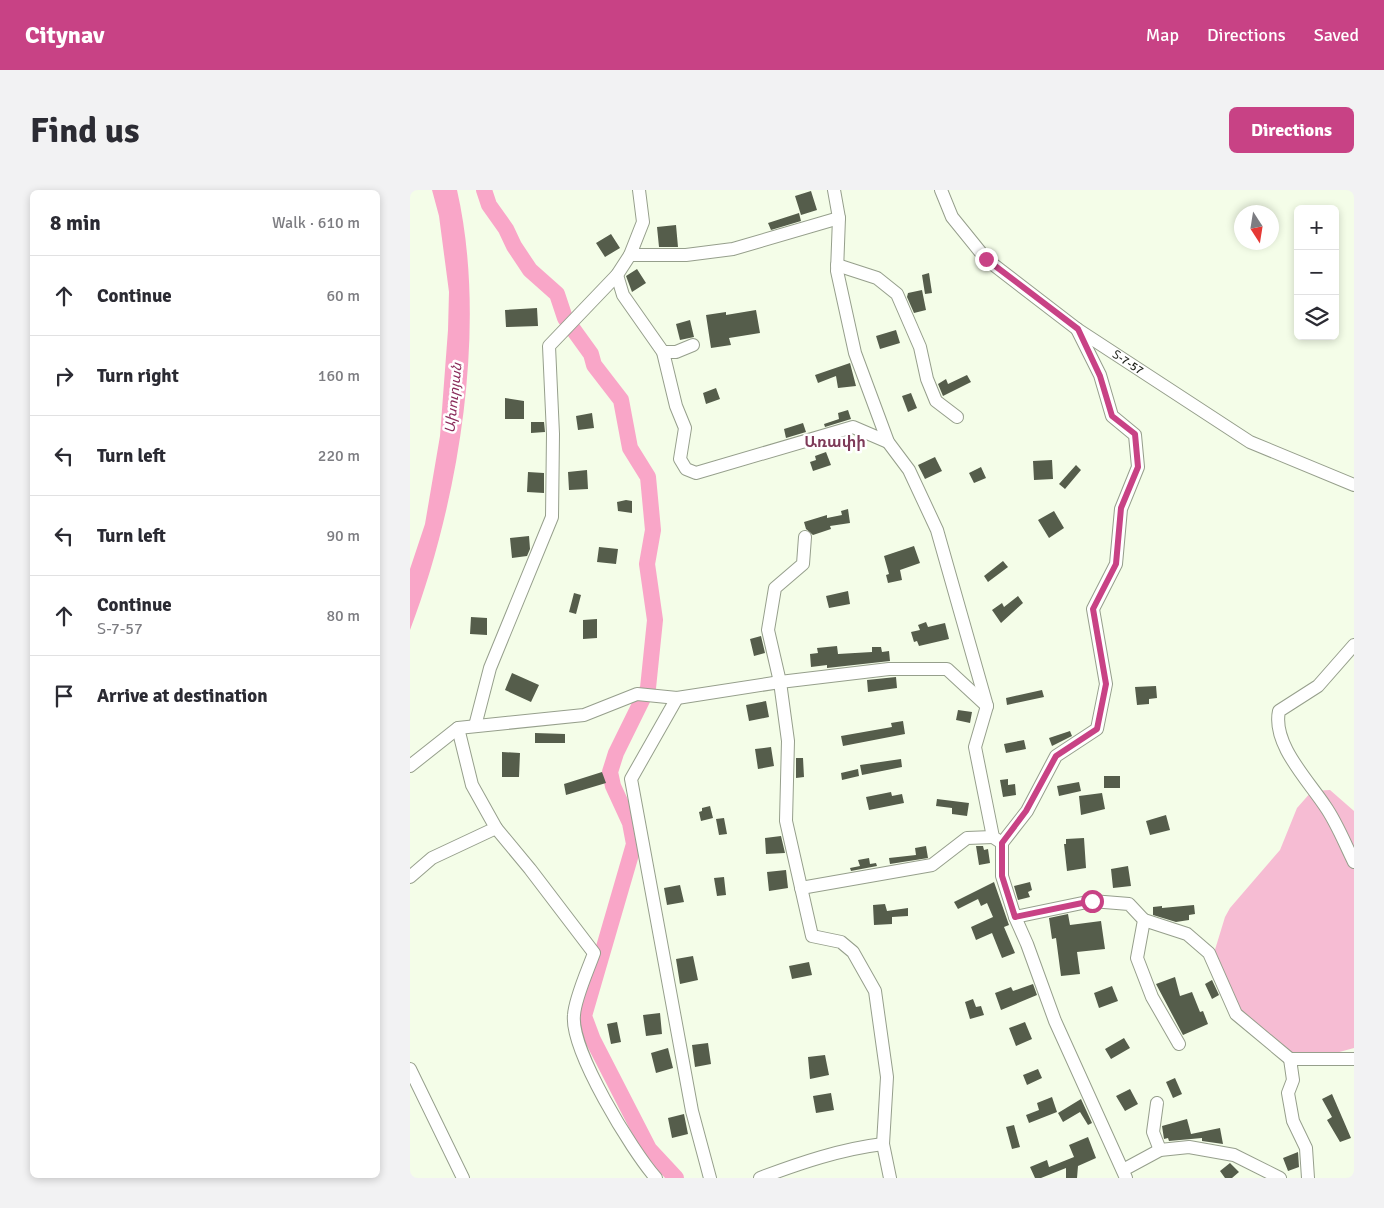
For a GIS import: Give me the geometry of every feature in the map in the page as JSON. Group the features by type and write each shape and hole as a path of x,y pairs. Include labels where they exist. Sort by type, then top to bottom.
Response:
{"street":[{"path":"475,726 490,668 552,517 553,434 549,346 617,275 630,255 644,222 639,190"},
{"path":"834,190 839,218 837,265 855,353 888,442 909,470 937,530 988,706 974,747 998,840 1002,876 1015,917 1028,944 1054,1021 1125,1174 1160,1150 1189,1147 1234,1155 1280,1178"},
{"name":"Տ-7-57","path":"941,190 952,218 986,259 1078,329 1250,442 1354,485"},
{"path":"630,255 686,255 733,248 839,218"},
{"path":"837,265 877,278 896,294 920,346 927,379 936,402 957,417"},
{"path":"617,275 623,295 663,352 676,406 685,428 680,459 686,469 696,473 853,427 888,442"},
{"path":"801,888 932,865 966,838 998,840 1026,811 1056,756 1097,729 1106,684 1093,609 1116,564 1121,508 1138,467 1135,434 1112,416 1100,376 1078,329"},
{"path":"663,352 676,352 692,346"},
{"path":"805,537 803,564 775,588 768,630 780,682 788,741 786,821 812,936 841,942 853,952 875,991 887,1077 883,1144 890,1178"},
{"path":"1354,645 1318,686 1279,711 1276,724 1296,768 1325,806 1354,862"},
{"path":"410,766 458,728 584,714 637,694 677,698 780,682 889,669 947,669 988,706"},
{"path":"677,698 631,779 692,1110 710,1178"},
{"path":"458,728 472,785 496,828 594,953 573,1016 580,1051 626,1138 656,1178"},
{"path":"410,877 432,858 496,828"},
{"path":"1015,917 1092,901 1129,904 1144,920 1187,934 1209,953 1236,1014 1290,1059 1354,1058"},
{"path":"1144,920 1137,958 1152,997 1179,1044"},
{"path":"1290,1059 1293,1080 1288,1093 1293,1121 1306,1148 1308,1178"},
{"path":"410,1069 463,1178"},
{"path":"1157,1103 1153,1132 1160,1150"},
{"path":"760,1178 800,1163 861,1147 883,1144"}],"shaded area":[{"path":"1330,790 1354,811 1354,1048 1332,1054 1300,1054 1290,1052 1251,1022 1236,1004 1214,953 1225,917 1230,908 1280,850 1297,808 1312,791"}],"water":[{"name":"Ախուրյան","path":"432,190 457,190 466,243 470,298 469,355 464,413 455,470 427,580 410,630 410,569 425,524 440,436 448,330 449,292 439,216"}],"building":[{"path":"811,191 817,210 801,215 795,196"},
{"path":"799,213 801,221 771,230 768,223"},
{"path":"676,225 678,247 659,247 657,227"},
{"path":"611,234 620,248 605,257 596,243"},
{"path":"637,269 646,283 632,292 626,276"},
{"path":"929,273 932,293 925,294 922,275"},
{"path":"922,290 926,310 914,313 907,297 908,293"},
{"path":"537,308 538,326 506,327 505,310"},
{"path":"756,310 760,333 729,338 731,345 711,348 706,315 726,312 726,315"},
{"path":"690,320 694,337 680,340 676,324"},
{"path":"896,330 900,343 880,349 876,336"},
{"path":"850,363 856,386 838,388 836,376 818,383 815,375"},
{"path":"967,375 971,382 943,396 938,384 946,379 948,384"},
{"path":"716,388 720,399 706,404 703,393"},
{"path":"911,393 917,408 908,412 902,396"},
{"path":"505,398 524,401 524,419 505,419"},
{"path":"848,410 851,419 825,427 824,424 839,419 838,413"},
{"path":"592,413 594,428 578,430 576,416"},
{"path":"531,422 544,422 545,432 531,433"},
{"path":"803,423 806,432 786,438 784,429"},
{"path":"826,452 831,465 813,471 810,462 816,460 815,456"},
{"path":"935,457 942,471 925,479 918,465"},
{"path":"1052,460 1053,479 1034,480 1033,461"},
{"path":"1076,465 1081,470 1065,489 1059,484"},
{"path":"981,467 986,478 974,483 969,473"},
{"path":"587,470 588,489 569,490 568,472"},
{"path":"528,472 544,473 544,493 527,492"},
{"path":"632,501 632,513 618,511 617,502"},
{"path":"848,509 850,523 830,526 831,529 813,535 806,529 804,522 827,515 827,518 842,515 841,511"},
{"path":"1054,511 1064,528 1049,538 1038,520"},
{"path":"529,536 530,549 527,556 512,558 510,538"},
{"path":"914,546 920,563 900,570 902,580 888,583 886,575 889,574 884,556"},
{"path":"599,547 618,549 616,564 597,562"},
{"path":"1003,561 1008,567 988,582 984,576"},
{"path":"848,591 850,604 829,608 826,596"},
{"path":"574,593 581,595 576,614 569,612"},
{"path":"1018,596 1023,603 1001,623 992,610 1002,603 1004,607"},
{"path":"471,617 487,618 487,635 470,634"},
{"path":"597,619 597,638 583,639 583,620"},
{"path":"926,622 928,627 945,623 949,639 919,646 917,641 914,642 911,632 920,630 918,625"},
{"path":"761,636 765,653 754,656 750,639"},
{"path":"837,646 838,654 872,652 872,647 881,647 882,652 889,651 890,661 827,668 827,665 811,667 810,654 818,653 817,648"},
{"path":"512,673 539,685 531,702 505,690"},
{"path":"896,677 897,688 868,692 867,680"},
{"path":"1156,686 1157,698 1149,699 1149,704 1137,705 1135,687"},
{"path":"1042,690 1044,697 1007,705 1006,698"},
{"path":"766,701 769,717 749,721 746,705"},
{"path":"958,710 972,712 970,723 956,720"},
{"path":"903,721 905,734 843,746 841,736 892,727 891,723"},
{"path":"1070,731 1072,736 1052,746 1049,738"},
{"path":"535,733 565,734 565,743 535,743"},
{"path":"1024,740 1026,749 1006,753 1004,744"},
{"path":"771,747 774,766 758,769 755,749"},
{"path":"502,752 520,753 519,777 502,777"},
{"path":"796,758 803,758 804,777 796,778"},
{"path":"901,759 902,767 862,775 860,765"},
{"path":"858,769 859,776 842,780 841,773"},
{"path":"602,772 606,783 566,795 564,784"},
{"path":"1104,776 1120,776 1120,788 1104,788"},
{"path":"1008,779 1008,785 1015,784 1016,795 1003,797 1000,780"},
{"path":"1079,782 1081,791 1059,796 1057,786"},
{"path":"891,792 892,796 902,794 904,803 869,810 866,797"},
{"path":"1102,793 1105,809 1081,815 1079,796"},
{"path":"937,799 969,803 967,816 952,814 952,808 936,806"},
{"path":"710,806 713,818 701,821 699,812 702,811 702,808"},
{"path":"1166,815 1170,830 1150,835 1146,821"},
{"path":"724,818 727,834 719,835 716,819"},
{"path":"781,836 785,853 766,854 765,838"},
{"path":"1084,838 1086,868 1067,871 1064,844 1066,844 1066,839"},
{"path":"926,846 928,858 890,864 889,858 916,855 915,848"},
{"path":"976,846 983,846 984,850 988,849 990,863 979,865"},
{"path":"869,858 870,864 876,863 877,866 851,871 850,868 860,866 858,860"},
{"path":"1128,866 1131,886 1113,888 1111,869"},
{"path":"786,870 788,888 769,891 767,872"},
{"path":"724,877 726,895 717,896 714,878"},
{"path":"994,882 1009,925 1004,927 1015,953 1002,958 992,933 976,940 971,927 993,917 987,903 981,906 978,899 958,909 954,902"},
{"path":"1030,882 1032,890 1028,892 1030,897 1018,900 1014,886"},
{"path":"680,885 684,902 667,905 664,888"},
{"path":"885,904 887,911 908,908 908,916 892,917 892,924 874,925 873,905"},
{"path":"1194,905 1195,914 1189,915 1189,920 1176,922 1153,915 1153,907"},
{"path":"1068,914 1070,925 1101,921 1105,949 1077,952 1080,974 1061,976 1056,938 1052,939 1049,918"},
{"path":"693,956 698,980 680,984 676,959"},
{"path":"809,962 812,975 792,979 789,966"},
{"path":"1175,977 1180,996 1192,992 1200,1012 1203,1011 1208,1024 1183,1035 1156,984"},
{"path":"1212,980 1219,995 1212,999 1205,984"},
{"path":"1033,984 1037,995 1001,1010 995,993 1011,987 1013,991"},
{"path":"1112,986 1118,1001 1099,1008 1094,993"},
{"path":"973,999 976,1007 981,1006 984,1015 970,1019 965,1002"},
{"path":"660,1013 662,1034 646,1036 643,1015"},
{"path":"617,1022 621,1042 611,1044 607,1024"},
{"path":"1025,1022 1032,1039 1016,1046 1009,1028"},
{"path":"1124,1038 1130,1048 1111,1059 1105,1049"},
{"path":"708,1043 711,1064 695,1067 692,1045"},
{"path":"668,1048 673,1068 656,1073 651,1053"},
{"path":"825,1055 829,1075 810,1079 808,1057"},
{"path":"1038,1069 1042,1078 1027,1085 1023,1075"},
{"path":"1175,1078 1182,1094 1173,1098 1166,1082"},
{"path":"1130,1089 1138,1104 1125,1111 1116,1096"},
{"path":"831,1093 834,1110 816,1113 813,1096"},
{"path":"1332,1094 1351,1138 1340,1142 1327,1120 1332,1117 1322,1099"},
{"path":"1052,1097 1057,1112 1029,1123 1026,1115 1039,1110 1037,1103"},
{"path":"1081,1099 1092,1123 1088,1125 1080,1112 1063,1122 1058,1113"},
{"path":"684,1114 688,1134 672,1138 668,1118"},
{"path":"1187,1119 1191,1134 1220,1128 1223,1144 1202,1141 1202,1138 1169,1141 1168,1138 1164,1139 1162,1126"},
{"path":"1014,1125 1020,1147 1012,1149 1006,1127"},
{"path":"1088,1137 1096,1158 1078,1166 1077,1178 1066,1178 1066,1168 1041,1178 1035,1178 1030,1167 1047,1160 1049,1167 1074,1157 1069,1145"},
{"path":"1298,1152 1299,1167 1288,1171 1283,1158"},
{"path":"1230,1163 1239,1172 1232,1178 1225,1178 1220,1171"}],"waterway":[{"path":"484,190 489,205 506,229 514,246 530,270 557,294 565,318 591,354 594,365 621,400 630,448 648,477 653,530 647,564 655,620 648,688 616,753 610,772 613,786 630,823 634,844 584,1016 593,1040 649,1149 676,1178"}],"district":[{"name":"Առափի","path":"835,442"}],"route":[{"path":"986,259 1078,329 1100,376 1112,416 1135,434 1138,467 1121,508 1116,564 1093,609 1106,684 1097,729 1056,756 1026,811 1002,843 1002,876 1015,917 1092,901"}]}
